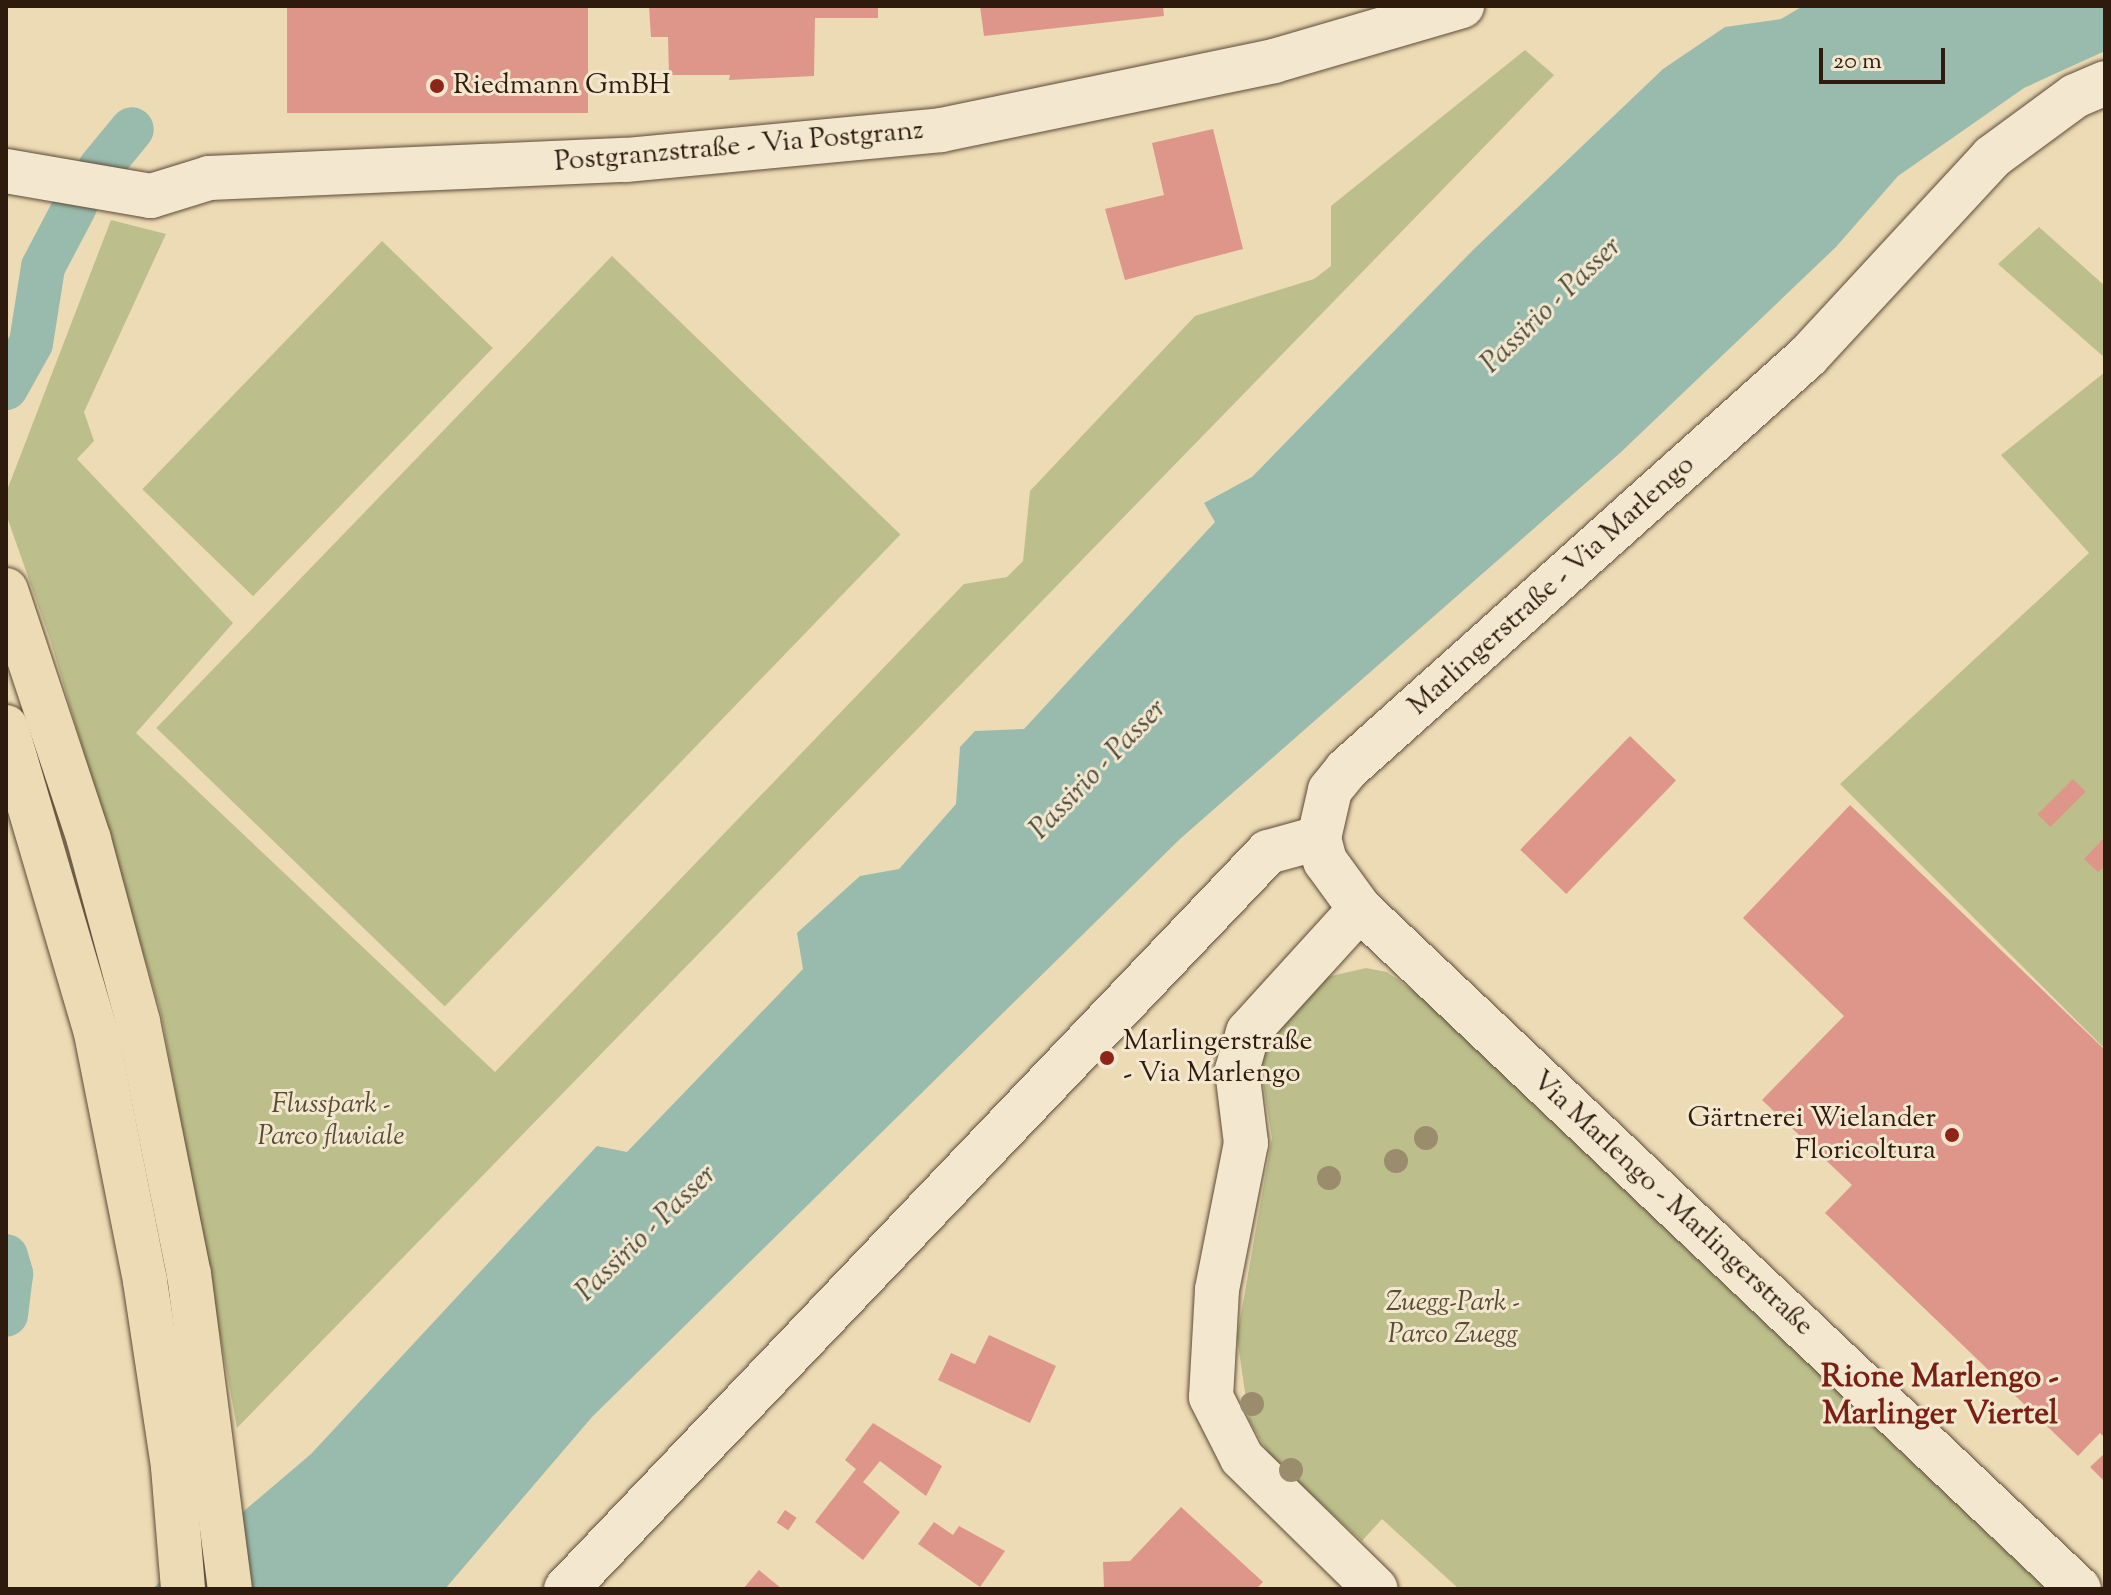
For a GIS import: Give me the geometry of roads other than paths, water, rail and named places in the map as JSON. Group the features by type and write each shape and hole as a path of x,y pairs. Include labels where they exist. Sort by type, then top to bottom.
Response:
{"highway":[{"path":"6,590 89,840 138,1022 189,1274 216,1457 230,1589"},
{"path":"6,727 96,1033 145,1281 173,1467 183,1589"}],"street":[{"name":"Postgranzstraße - Via Postgranz","path":"6,171 151,196 209,178 626,160 941,130 1274,61 1462,6"},
{"name":"Marlingerstraße - Via Marlengo","path":"1319,838 1330,790 1346,770 1808,356 1992,157 2075,96 2105,83"},
{"name":"Via Marlengo - Marlingerstraße","path":"1319,838 1325,861 1360,909 2079,1589"},
{"path":"566,1589 1268,852 1319,838"},
{"path":"1360,909 1248,1032 1237,1070 1246,1143 1217,1290 1211,1397 1242,1458 1376,1589"}],"water":[{"name":"Passirio - Passer","path":"1803,6 2105,6 2105,51 2024,88 1898,176 1836,247 1620,453 1180,839 592,1417 445,1589 152,1589 311,1454 597,1146 627,1152 803,969 797,933 860,876 899,869 956,804 960,747 975,731 1024,729 1215,522 1204,503 1252,477 1473,250 1663,69 1725,27 1781,19"}],"waterway":[{"path":"100,168 132,129"},
{"path":"6,388 31,343 43,267 75,206"},
{"path":"6,1256 11,1274 6,1315"}],"place":[{"name":"Riedmann GmBH","path":"437,86"},
{"name":"Marlingerstraße - Via Marlengo","path":"1107,1058"},
{"name":"Gärtnerei Wielander Floricoltura","path":"1952,1135"}],"district":[{"name":"Rione Marlengo - Marlinger Viertel","path":"1940,1398"}],"park label":[{"name":"Flusspark - Parco fluviale","path":"331,1121"},
{"name":"Zuegg-Park - Parco Zuegg","path":"1453,1319"}]}
